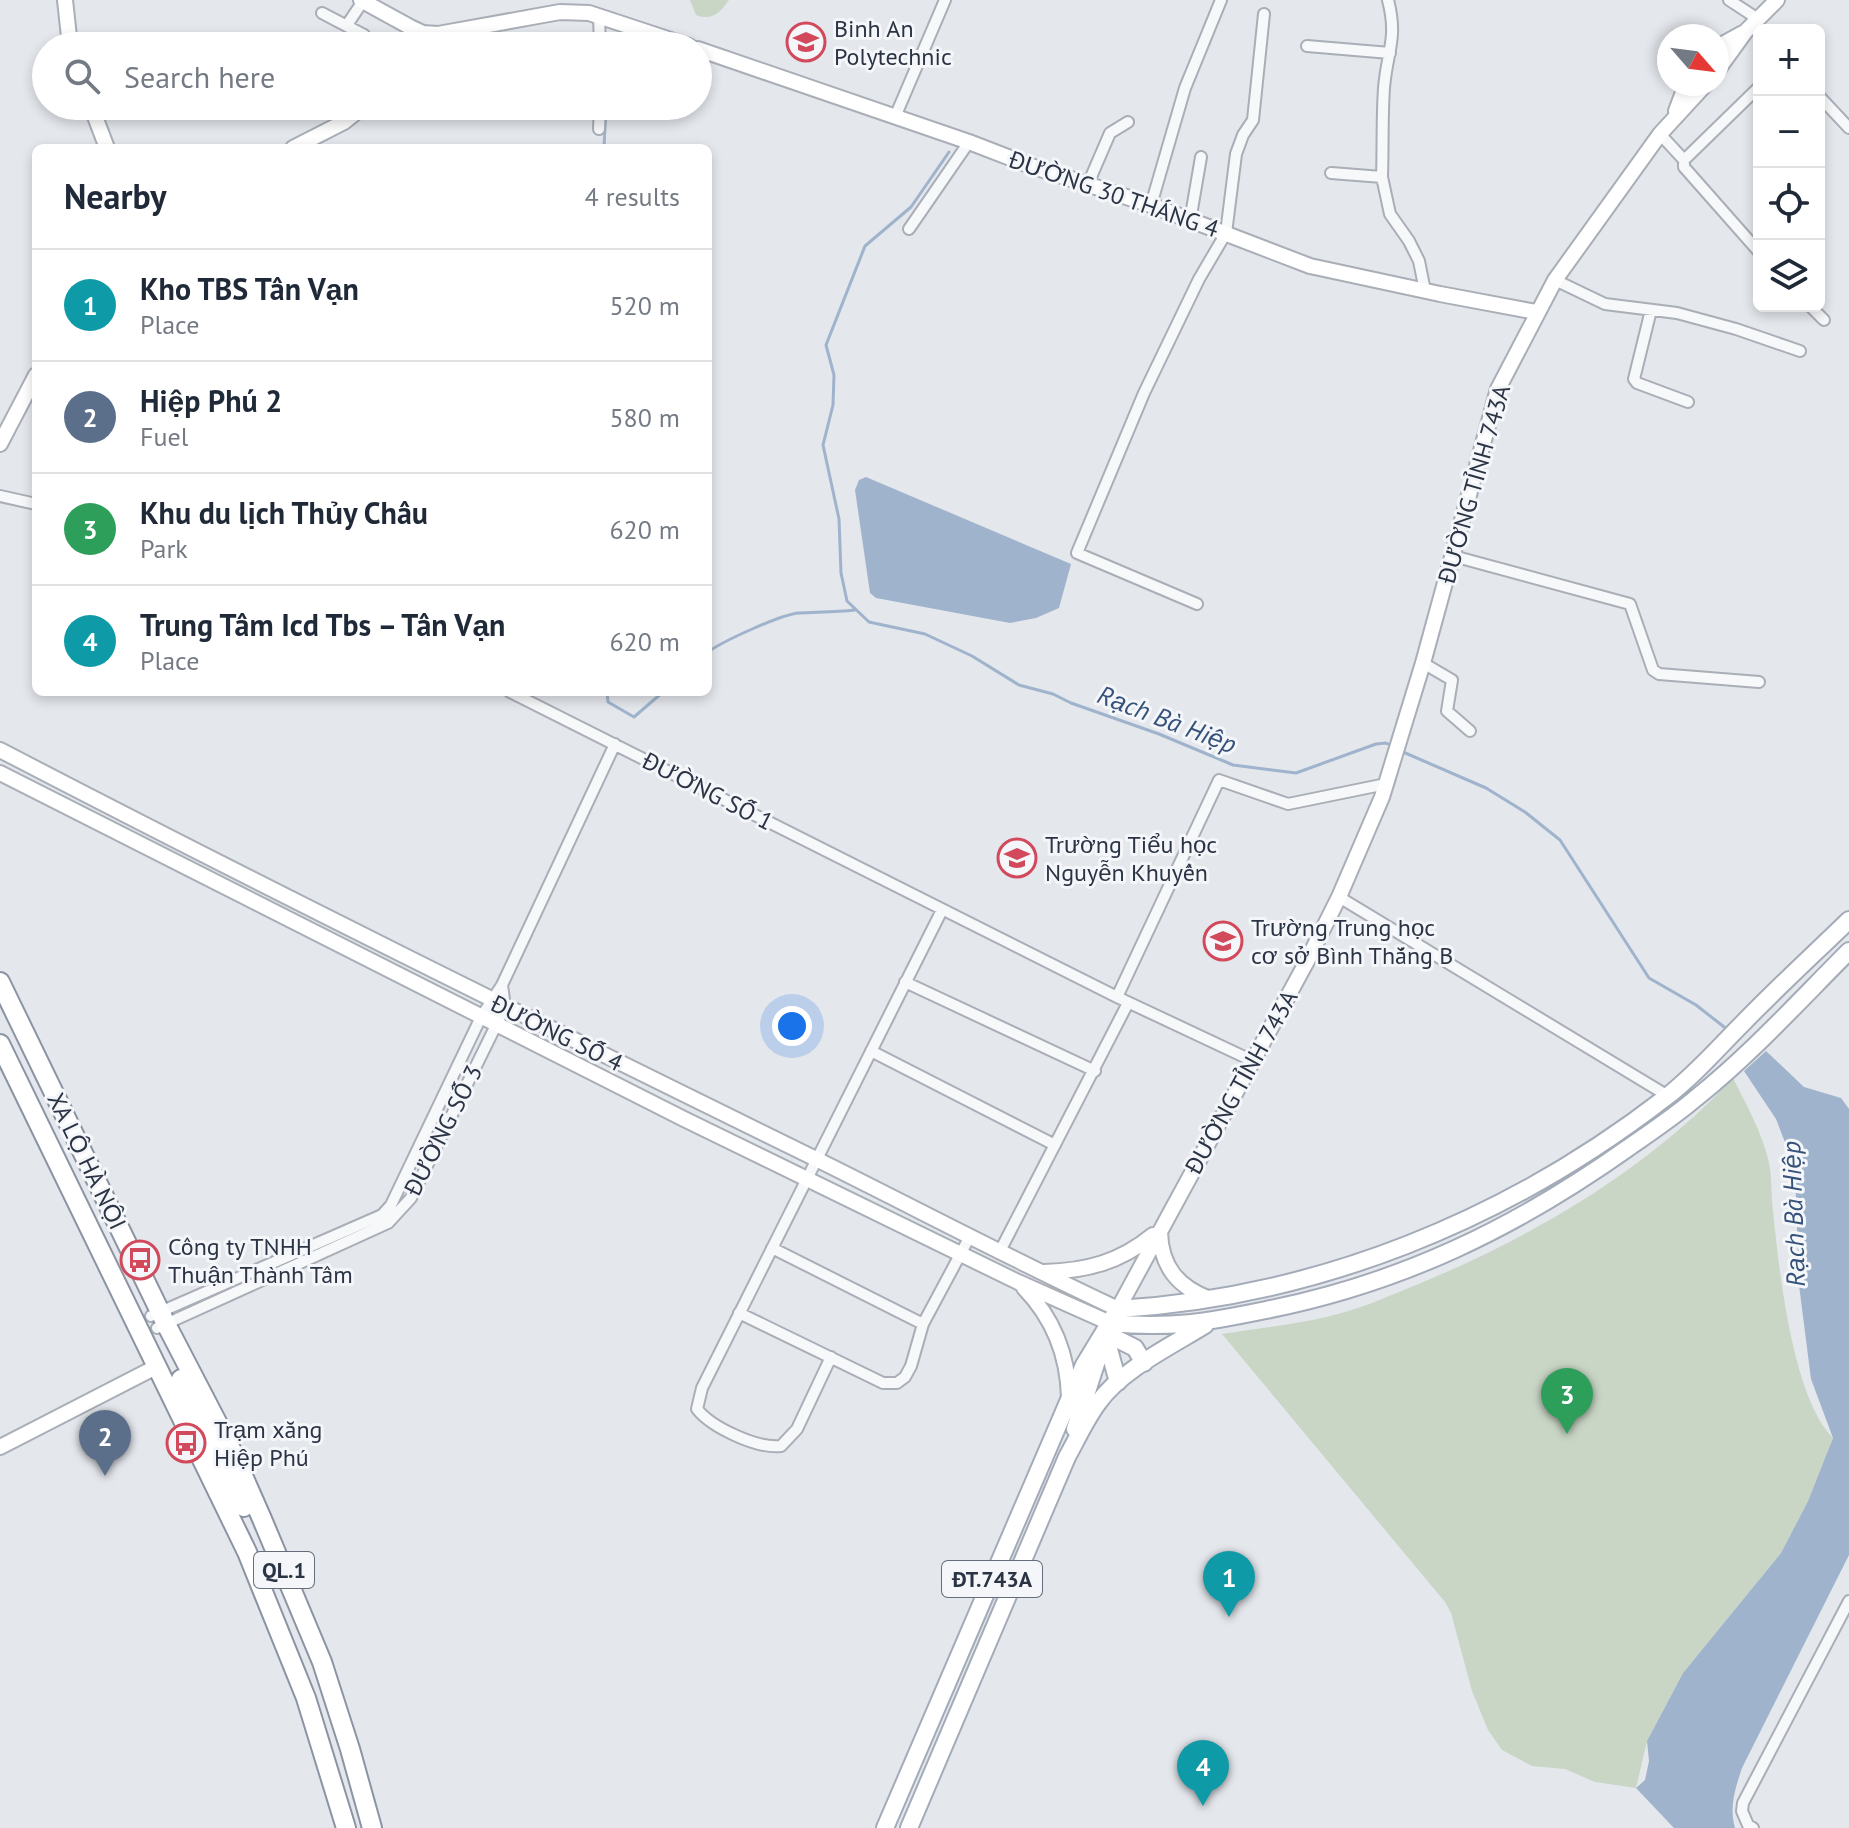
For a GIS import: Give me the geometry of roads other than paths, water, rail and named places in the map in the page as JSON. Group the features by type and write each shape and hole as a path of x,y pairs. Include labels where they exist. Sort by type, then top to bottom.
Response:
{"highway":[{"name":"XA LỘ HÀ NỘI","path":"0,982 277,1578 372,1828"},
{"name":"XA LỘ HÀ NỘI","path":"0,1003 159,1320"},
{"name":"XA LỘ HÀ NỘI","path":"0,1044 154,1368 173,1415 183,1421 247,1552 306,1698 346,1828"},
{"name":"XA LỘ HÀ NỘI","path":"0,1065 154,1368"},
{"name":"XA LỘ HÀ NỘI","path":"214,1485 218,1506 296,1695 335,1828"},
{"name":"XA LỘ HÀ NỘI","path":"352,1770 362,1828"}],"main road":[{"path":"1111,1322 1268,1289 1337,1270 1445,1230 1543,1180 1668,1096 1849,920"},
{"path":"1111,1322 1167,1326 1211,1321 1325,1299 1454,1251 1579,1182 1697,1098 1849,951"},
{"path":"1445,1230 1454,1251"},
{"path":"1067,1457 1098,1402 1118,1382 1211,1321"},
{"path":"1111,1322 1144,1363"},
{"path":"1111,1322 1118,1382"},
{"name":"ĐT.743A","path":"885,1828 1069,1398 1084,1365 1111,1322"},
{"name":"ĐƯỜNG TỈNH 743A","path":"1067,1457 1079,1415 1090,1397 1103,1362 1111,1322"},
{"name":"ĐT.743A","path":"909,1828 1067,1457"}],"street":[{"path":"65,0 68,32"},
{"path":"895,117 945,0"},
{"path":"1151,205 1185,88 1221,0"},
{"path":"1388,0 1394,24 1384,87 1382,177 1390,214 1419,261 1425,291"},
{"path":"1729,0 1753,25"},
{"path":"1756,24 1777,0"},
{"path":"347,25 362,1 421,32"},
{"path":"469,32 560,12 589,13 647,32"},
{"path":"322,13 359,32"},
{"path":"1197,604 1077,553 1144,393 1188,301 1226,233 1236,154 1253,120 1264,14"},
{"path":"599,16 600,32"},
{"path":"1729,41 1753,27"},
{"path":"1729,56 1753,27"},
{"path":"1307,46 1390,53"},
{"name":"ĐƯỜNG 30 THÁNG 4","path":"712,54 1151,205 1310,266 1536,312"},
{"path":"1684,160 1753,93"},
{"name":"ĐƯỜNG TỈNH 743A","path":"1674,117 1682,96"},
{"name":"ĐƯỜNG TỈNH 743A","path":"1111,1322 1339,897 1386,784 1423,663 1498,389 1555,280 1660,134 1694,96"},
{"path":"1825,102 1849,128"},
{"path":"96,120 105,144"},
{"path":"301,144 346,120"},
{"path":"599,120 599,129"},
{"path":"1088,184 1110,133 1128,122"},
{"path":"1660,134 1684,160 1684,167 1753,245"},
{"path":"909,229 969,142"},
{"path":"1190,221 1201,157"},
{"path":"1331,173 1382,177"},
{"path":"1555,280 1605,304 1677,313 1800,351"},
{"path":"1651,310 1634,379 1637,383 1688,402"},
{"path":"1816,312 1824,320"},
{"path":"0,444 32,383"},
{"path":"0,496 32,503"},
{"path":"1453,556 1630,604 1653,670 1659,674 1759,682"},
{"path":"1423,663 1452,680"},
{"path":"1455,665 1447,711 1470,731"},
{"name":"ĐƯỜNG SỐ 1","path":"518,696 1128,1003 1253,1061"},
{"name":"ĐƯỜNG SỐ 3","path":"159,1320 388,1223 481,1017 502,985 615,744"},
{"name":"ĐƯỜNG SỐ 4","path":"0,750 490,1000 1040,1273 1111,1322"},
{"name":"ĐƯỜNG SỐ 4","path":"0,773 806,1179 1018,1282 1111,1322"},
{"path":"1117,997 1219,780 1288,804 1386,784"},
{"path":"1339,897 1668,1096"},
{"path":"831,1357 797,1429 781,1446 761,1446 705,1420 697,1409 702,1388 942,910"},
{"path":"905,982 1095,1071"},
{"path":"502,985 505,1007"},
{"path":"999,1253 1128,1003"},
{"name":"ĐƯỜNG SỐ 3","path":"396,1208 411,1198 505,1007"},
{"path":"871,1051 1055,1145"},
{"path":"1040,1273 1074,1271 1116,1260 1160,1229"},
{"path":"1160,1229 1162,1253 1176,1279 1189,1290 1211,1299"},
{"path":"739,1313 883,1383 897,1383 911,1366 923,1324 969,1238"},
{"path":"772,1248 923,1324"},
{"path":"1018,1282 1036,1300 1057,1334 1068,1375 1069,1398"},
{"path":"0,1447 154,1368"},
{"path":"1753,1828 1748,1825 1742,1811 1743,1803 1849,1601"}],"water":[{"path":"866,477 1071,564 1059,608 1036,618 1010,623 876,598 870,593 855,490 859,480"},
{"path":"1766,1051 1804,1087 1841,1098 1849,1109 1849,1555 1742,1768 1733,1805 1735,1828 1674,1828 1636,1788 1645,1780 1649,1761 1647,1741 1683,1673 1781,1553 1808,1501 1833,1438 1811,1379 1799,1285 1795,1168 1776,1119 1744,1071"}],"waterway":[{"path":"604,144 605,120"},
{"name":"Rạch Bà Hiệp","path":"949,152 911,207 865,246 826,345 834,375 833,405 823,445 839,519 841,573 847,601 869,622 925,634 972,656 1019,685 1053,694 1233,765 1296,773 1376,744 1392,746"},
{"path":"712,650 780,618 799,613 855,610"},
{"path":"607,696 608,702 634,717 658,696"},
{"name":"Rạch Bà Hiệp","path":"1403,752 1486,788 1525,812 1560,840 1649,978 1696,1005 1728,1030"}],"place":[{"name":"Binh An Polytechnic","path":"806,42"},
{"name":"Trường Tiểu học Nguyễn Khuyến","path":"1017,858"},
{"name":"Trường Trung học cơ sở Bình Thắng B","path":"1223,941"},
{"name":"Công ty TNHH Thuận Thành Tâm","path":"140,1260"},
{"name":"Khu du lịch Thủy Châu","path":"1567,1434"},
{"name":"Trạm xăng Hiệp Phú","path":"186,1443"},
{"name":"Hiệp Phú 2","path":"105,1476"},
{"name":"Kho TBS Tân Vạn","path":"1229,1617"},
{"name":"Trung Tâm Icd Tbs – Tân Vạn","path":"1203,1806"}]}
